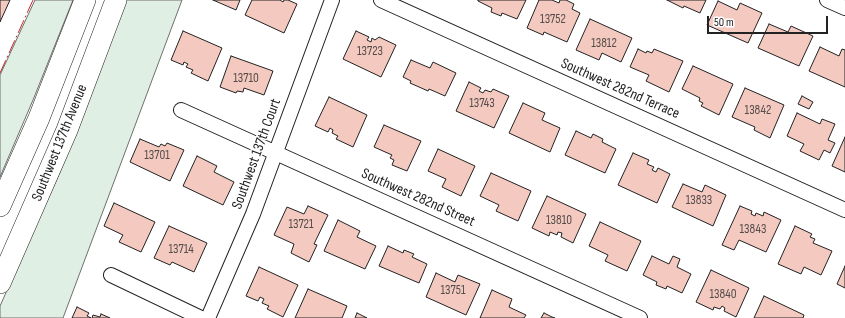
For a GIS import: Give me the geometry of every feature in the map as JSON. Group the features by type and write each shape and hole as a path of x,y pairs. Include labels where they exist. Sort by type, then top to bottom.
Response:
{"main road":[{"name":"Southwest 137th Avenue","path":"0,206 39,118 85,0"},
{"name":"Southwest 137th Avenue","path":"0,284 67,130 116,0"}],"street":[{"name":"Southwest 137th Court","path":"208,318 254,214 332,0"},
{"name":"Southwest 282nd Terrace","path":"381,0 845,210"},
{"path":"827,0 845,8"},
{"name":"Southwest 282nd Street","path":"181,110 640,318"},
{"path":"111,275 201,318"}],"green space":[{"path":"35,0 73,0 0,177 0,75"},
{"path":"125,0 182,0 63,318 0,318 0,306 60,172"}],"building":[{"path":"0,0 10,0 0,22"},
{"path":"213,0 240,0 236,10"},
{"path":"252,0 280,0 283,2 284,0 288,0 297,4 284,33 245,15"},
{"path":"478,0 526,0 517,19 502,13 501,16 491,12 492,8"},
{"path":"539,0 552,0 559,3 560,0 566,0 574,4 572,9 580,13 567,42 544,32 543,35 527,28"},
{"path":"667,0 706,0 700,13 684,6 683,8"},
{"path":"718,1 737,10 740,3 762,13 748,43 707,25"},
{"path":"590,19 632,38 621,62 602,53 599,60 576,50"},
{"path":"769,24 788,32 791,26 813,36 799,66 758,48"},
{"path":"183,31 222,48 208,81 191,73 193,70 186,67 188,64 184,62 183,65 171,60"},
{"path":"356,31 369,37 367,40 371,42 372,38 375,40 379,37 396,45 381,77 343,59"},
{"path":"820,47 839,56 842,49 845,50 845,87 809,71"},
{"path":"638,49 646,53 647,51 652,53 654,49 683,61 669,92 646,81 649,75 630,67"},
{"path":"231,56 273,71 264,95 244,88 243,92 237,91 236,93 220,87"},
{"path":"411,60 430,68 433,62 456,73 445,96 429,89 428,91 410,83 411,81 403,77"},
{"path":"693,66 733,84 719,115 701,106 703,103 699,101 700,98 682,89"},
{"path":"469,82 481,88 479,91 483,93 485,90 491,92 493,89 509,96 494,128 456,111"},
{"path":"745,88 784,105 770,138 754,130 755,127 732,117"},
{"path":"802,96 813,102 809,109 798,104"},
{"path":"329,97 367,115 353,147 336,139 338,136 332,133 333,130 330,128 328,132 315,126"},
{"path":"523,103 545,113 542,120 560,128 550,152 509,133"},
{"path":"797,113 820,124 822,119 835,124 828,140 835,143 830,153 824,150 819,160 800,151 804,144 787,136"},
{"path":"384,125 421,141 407,171 392,165 394,160 390,158 392,155 374,147"},
{"path":"576,131 591,138 593,134 603,139 602,142 616,149 605,173 565,155"},
{"path":"845,137 845,172 832,166"},
{"path":"140,139 159,147 161,144 165,146 167,143 184,150 170,181 130,162"},
{"path":"438,149 475,166 461,196 442,187 446,179 428,171"},
{"path":"633,153 649,160 647,164 654,167 652,170 656,172 658,168 670,174 657,203 618,185"},
{"path":"197,156 217,166 214,172 234,182 223,205 183,186"},
{"path":"491,173 531,191 518,221 496,211 499,205 480,196"},
{"path":"683,184 702,192 705,185 726,195 713,226 672,207"},
{"path":"547,196 586,214 573,243 561,237 562,233 558,232 557,235 550,232 549,236 532,228"},
{"path":"114,203 155,222 141,252 119,242 123,235 104,226"},
{"path":"308,206 328,215 314,244 317,245 309,262 291,253 294,244 274,235 287,207 304,214"},
{"path":"740,206 752,211 751,214 755,216 756,213 763,216 764,212 781,220 766,252 739,240 734,250 722,245"},
{"path":"338,220 360,231 357,237 376,246 365,269 324,251"},
{"path":"600,222 641,241 627,271 605,261 608,255 589,246"},
{"path":"169,226 207,243 194,272 172,262 170,265 154,258"},
{"path":"795,226 812,234 810,237 815,239 813,243 832,251 821,275 804,267 801,274 778,264"},
{"path":"388,246 403,253 404,250 414,254 412,257 427,264 419,283 379,266"},
{"path":"652,256 669,264 673,256 680,259 677,267 691,274 682,293 667,286 666,289 656,285 657,282 643,275"},
{"path":"845,266 845,288 837,284"},
{"path":"259,267 298,285 283,317 267,309 269,306 262,303 264,299 260,297 258,301 246,296"},
{"path":"711,270 749,288 736,317 724,311 725,308 722,306 720,309 714,307 713,310 696,302"},
{"path":"436,273 455,282 458,275 480,284 466,315 426,297"},
{"path":"308,289 347,306 342,318 295,318"},
{"path":"492,290 512,299 509,307 526,315 524,318 480,318"},
{"path":"764,296 804,315 803,318 754,318"},
{"path":"77,307 89,313 87,316 91,318 72,318"},
{"path":"357,313 367,318 355,318"},
{"path":"544,313 552,317 555,318 541,318"},
{"path":"101,314 110,318 92,318 93,315 100,317"}],"power":[{"path":"0,73 33,0"}]}
